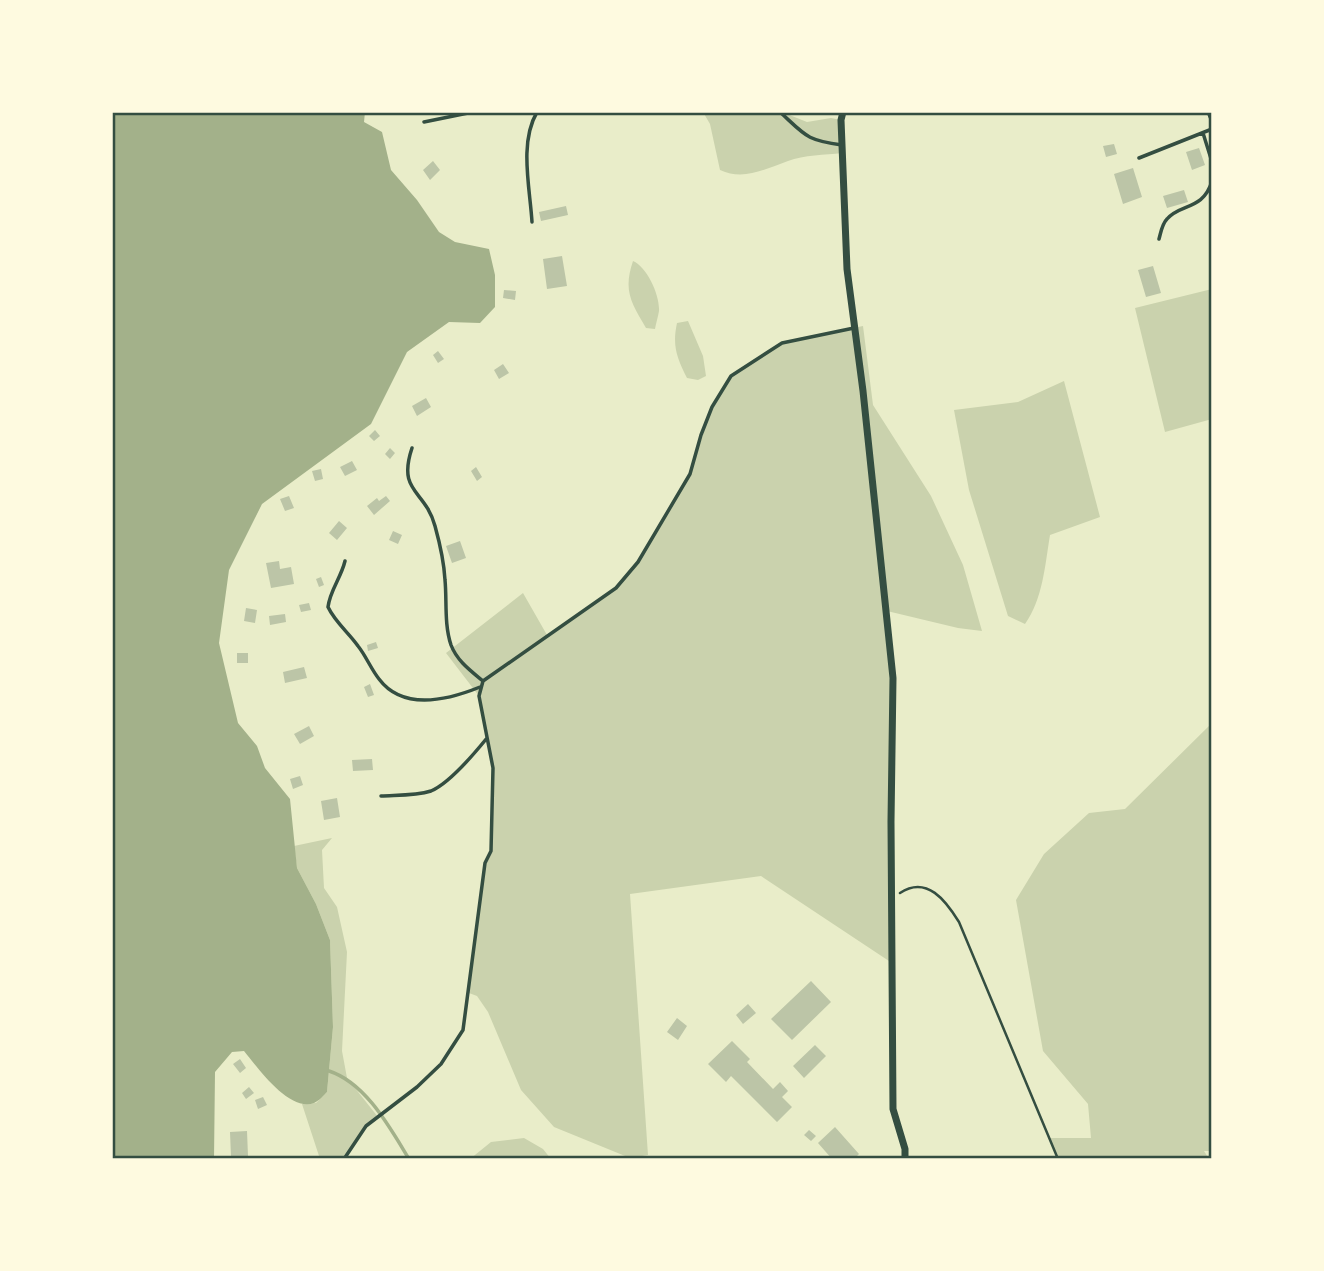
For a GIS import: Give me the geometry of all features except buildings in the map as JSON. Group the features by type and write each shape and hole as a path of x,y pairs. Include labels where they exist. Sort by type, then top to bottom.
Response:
{"street":[{"path":"843,112 841,120 847,269 863,391 893,678 893,1110 905,1149 905,1159"},
{"path":"1210,112 1212,117"}],"lane":[{"path":"424,122 473,112"},
{"path":"532,222 528,133 537,112"},
{"path":"780,112 808,138 842,145"},
{"path":"1139,158 1212,130"},
{"path":"1203,133 1212,162"},
{"path":"1159,239 1169,215 1200,201 1212,181"},
{"path":"344,1159 366,1126 417,1087 440,1064 463,1030 485,863 491,851 493,768 479,696 483,681 616,588 638,562 690,474 712,407 731,376 782,343 854,328"},
{"path":"412,448 406,471 410,485 425,503 435,523 443,560 446,614 452,646 463,664 483,681"},
{"path":"345,561 330,592 328,607 380,680 396,695 417,701 462,694 480,687"},
{"path":"381,796 418,794 432,790 471,757 487,738"}],"path":[{"path":"892,899 910,887 928,888 946,902 960,922 1058,1159"}],"shaded area":[{"path":"112,112 365,112 364,122 382,132 391,170 417,200 439,232 455,242 489,249 495,275 495,307 480,323 449,322 407,352 371,424 262,504 229,570 219,643 238,723 257,746 265,768 290,799 297,868 316,904 330,940 333,1027 327,1092 314,1103 294,1101 275,1087 244,1051 232,1052 215,1072 214,1159 112,1159"},
{"path":"703,112 782,112 807,122 831,118 841,120 842,153 801,158 754,173 729,173 720,170 710,124"},
{"path":"633,261 648,275 655,290 659,311 655,329 646,328 630,296 629,280"},
{"path":"1212,289 1212,419 1165,432 1135,308"},
{"path":"688,321 703,356 706,376 698,380 687,378 676,352 677,323"},
{"path":"863,326 873,405 931,496 963,565 982,631 887,611 893,678 892,963 761,876 630,894 648,1155 630,1158 554,1127 521,1090 488,1012 477,996 469,993 485,863 491,851 493,768 479,696 446,653 523,593 547,635 616,588 638,562 690,474 712,407 731,376 782,343"},
{"path":"1064,381 1100,517 1050,535 1040,593 1025,624 1008,616 969,490 954,410 1018,402"},
{"path":"1212,723 1212,1151 1204,1151 1209,1159 1058,1159 1049,1138 1091,1138 1088,1104 1043,1051 1016,900 1044,854 1089,813 1125,809"},
{"path":"332,838 322,850 324,888 337,907 347,952 342,1051 347,1078 378,1117 366,1126 344,1159 320,1159 302,1104 316,1103 327,1092 333,1027 330,940 316,904 297,868 294,846"},
{"path":"524,1138 543,1149 551,1159 470,1159 491,1142"}],"waterway":[{"path":"329,1071 354,1085 366,1096 409,1159"}]}
